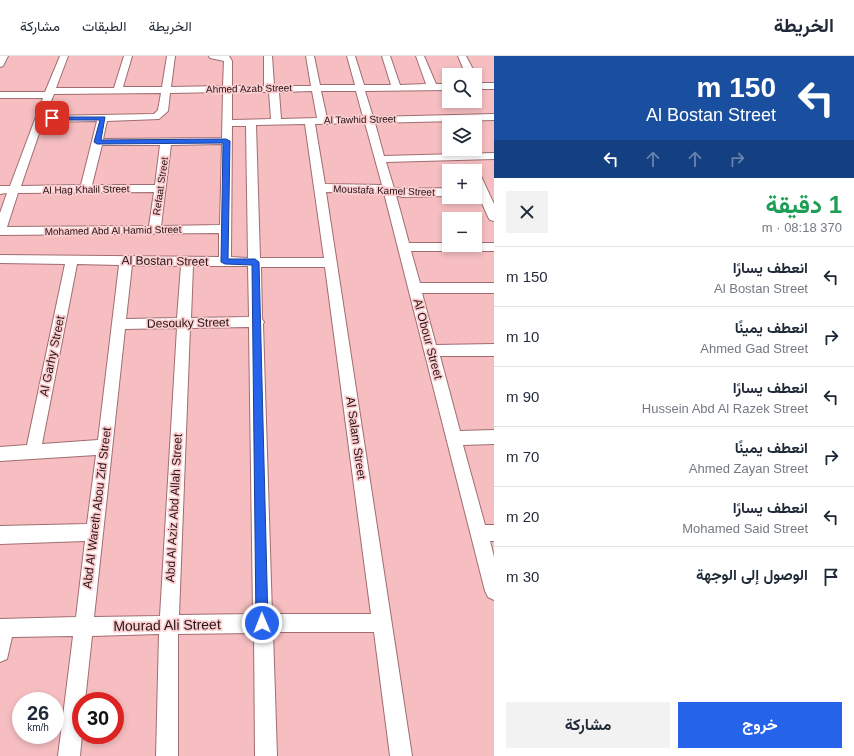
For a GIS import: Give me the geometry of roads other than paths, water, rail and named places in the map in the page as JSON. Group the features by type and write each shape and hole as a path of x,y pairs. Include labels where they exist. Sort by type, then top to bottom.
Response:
{"street":[{"path":"0,64 4,56"},
{"path":"0,230 39,118 64,56"},
{"path":"118,90 128,56"},
{"path":"39,118 156,117 163,111 171,56"},
{"path":"212,56 226,58 228,61 225,262"},
{"path":"268,56 276,122"},
{"name":"Al Salam Street","path":"310,56 316,88 316,120 320,188 401,756"},
{"name":"Al Obour Street","path":"351,56 370,119 454,438 486,533 494,591"},
{"path":"386,56 396,87"},
{"path":"420,56 432,87"},
{"path":"462,56 468,68"},
{"path":"482,85 494,86"},
{"name":"Ahmed Azab Street","path":"0,95 118,90 442,86"},
{"name":"Al Tawhid Street","path":"482,117 494,116"},
{"path":"86,189 103,118"},
{"name":"Al Tawhid Street","path":"227,123 370,119 442,120"},
{"path":"251,122 257,322 262,623 266,756"},
{"path":"97,142 226,141"},
{"name":"Refaat Street","path":"154,230 166,142"},
{"path":"380,159 442,155"},
{"path":"482,155 494,156"},
{"name":"Al Hag Khalil Street","path":"0,190 159,188"},
{"name":"Moustafa Kamel Street","path":"320,188 378,188 408,193 442,192"},
{"path":"482,191 494,191"},
{"path":"482,196 494,217"},
{"name":"Mohamed Abd Al Hamid Street","path":"0,230 225,229"},
{"path":"404,247 494,247"},
{"name":"Al Bostan Street","path":"0,259 330,263"},
{"name":"Al Garhy Street","path":"32,452 72,260"},
{"name":"Abd Al Wareth Abou Zid Street","path":"69,756 126,261"},
{"name":"Abd Al Aziz Abd Allah Street","path":"167,756 169,625 187,261"},
{"path":"414,288 494,288"},
{"name":"Desouky Street","path":"118,324 257,322"},
{"path":"431,351 494,350"},
{"path":"454,438 494,437"},
{"path":"0,454 104,447"},
{"path":"0,535 94,532"},
{"name":"Mourad Ali Street","path":"2,628 262,623 382,623"},
{"path":"0,652 2,628"}]}
